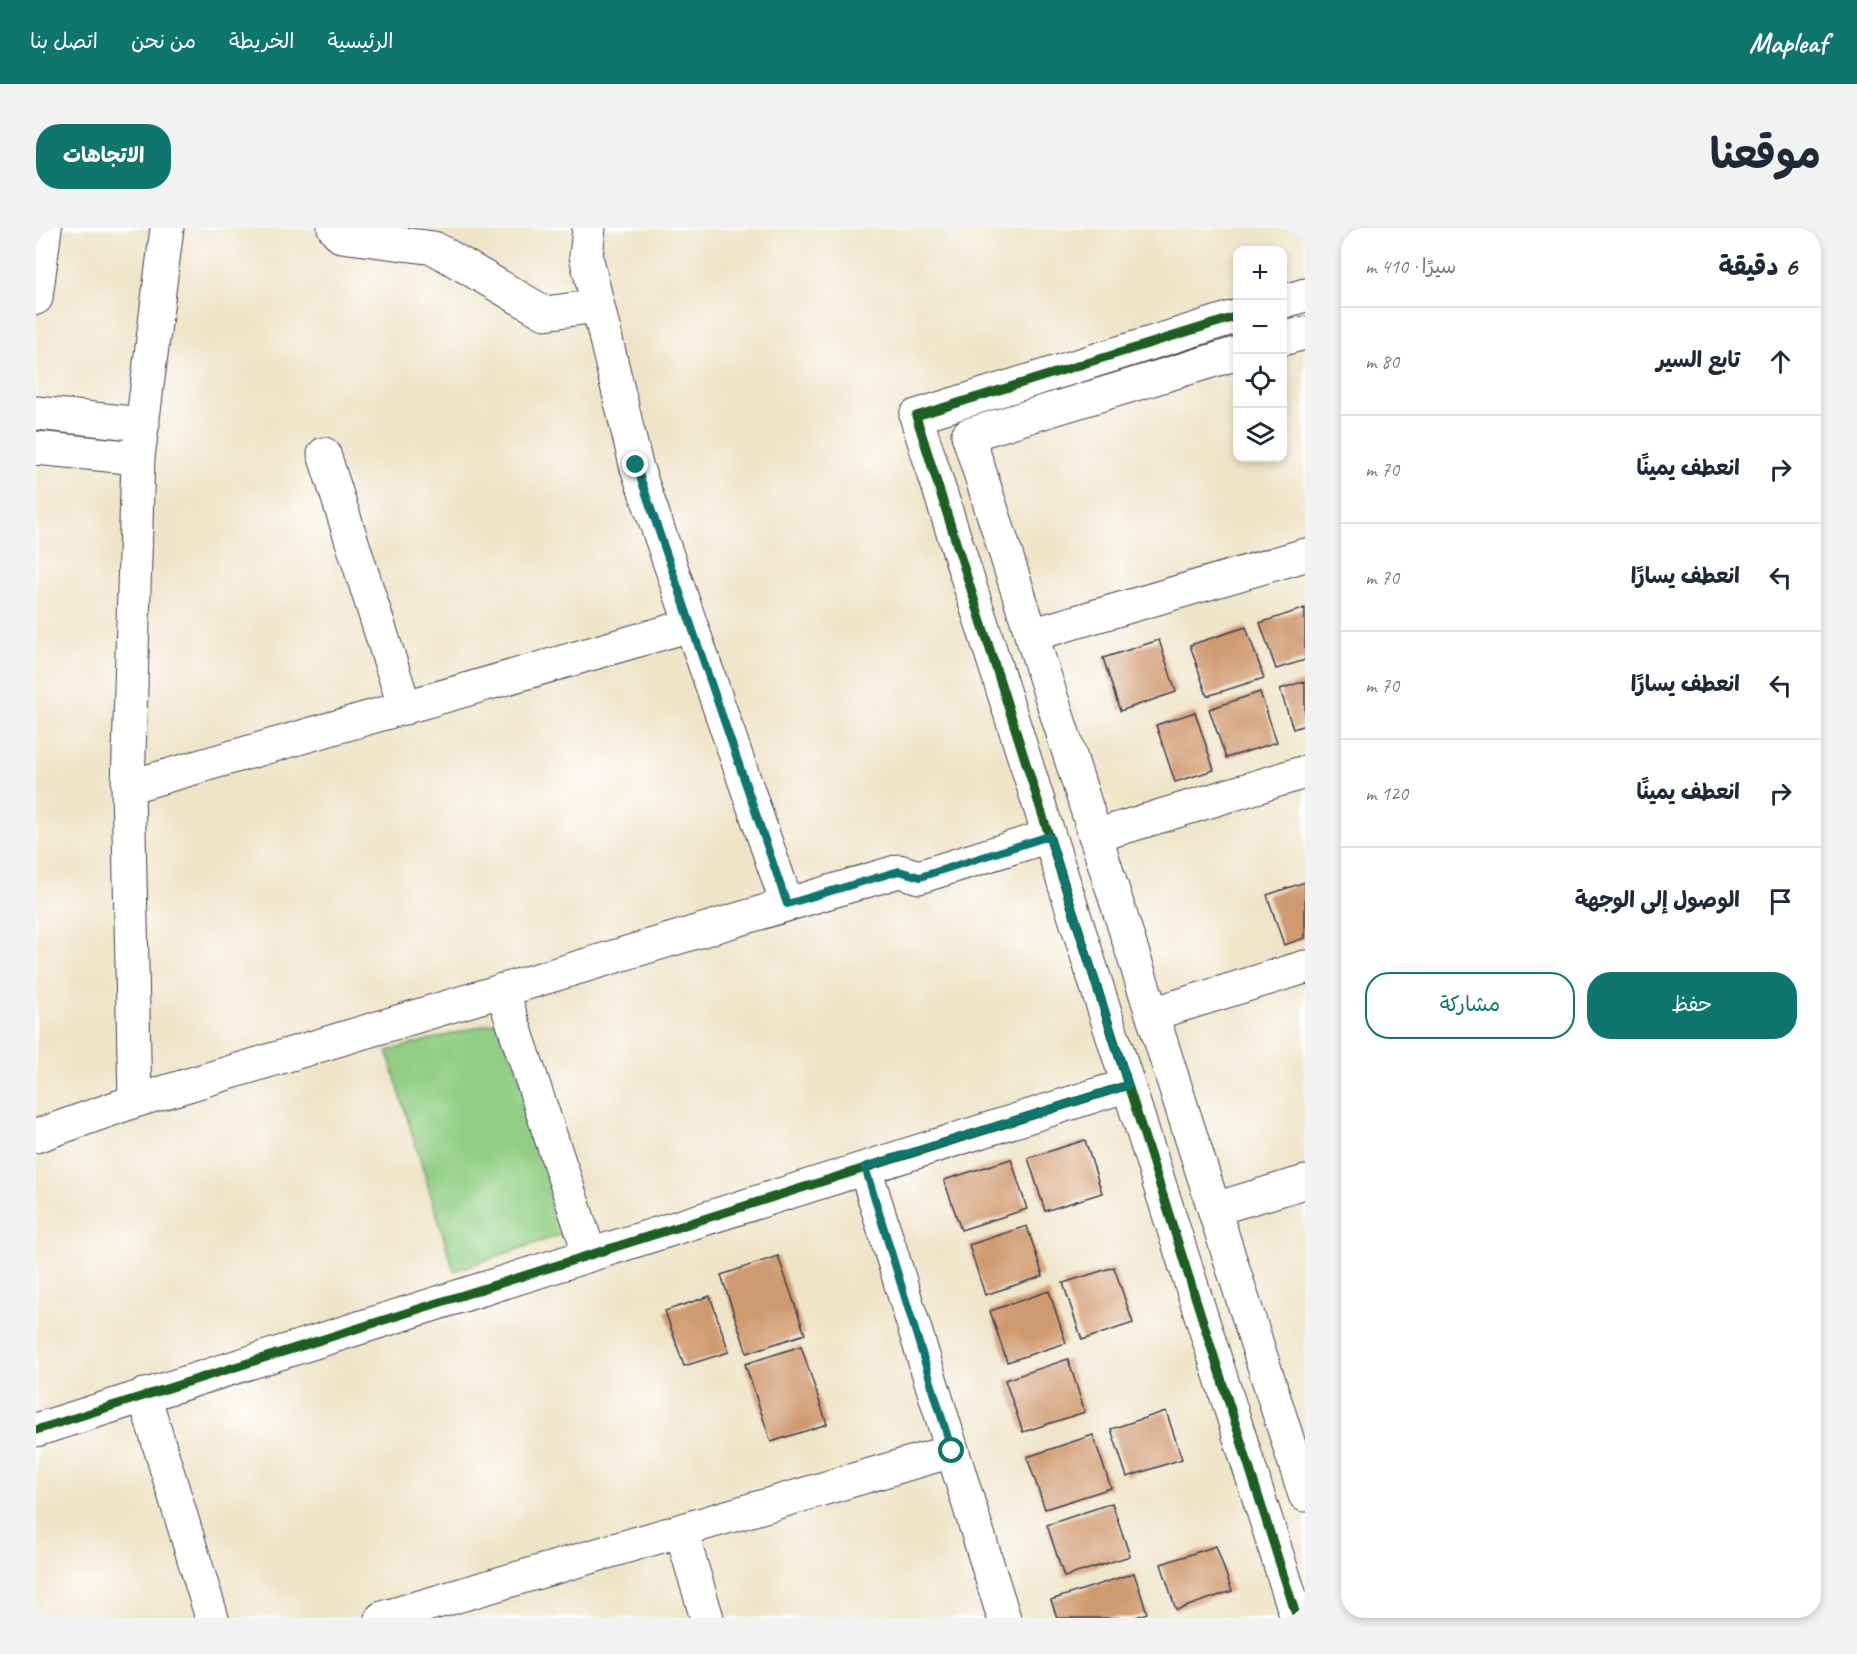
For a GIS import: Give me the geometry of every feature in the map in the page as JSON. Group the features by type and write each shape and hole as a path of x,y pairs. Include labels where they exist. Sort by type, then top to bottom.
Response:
{"street":[{"path":"36,298 45,228"},
{"path":"135,1101 128,787 138,458 166,228"},
{"path":"334,228 341,236 434,248 545,313 598,306"},
{"path":"589,228 586,256 636,465 787,904"},
{"path":"1287,300 1305,295"},
{"path":"1233,318 916,416 1297,1618"},
{"path":"1287,338 1305,333"},
{"path":"1235,354 968,435 1305,1495"},
{"path":"36,413 143,424"},
{"path":"36,448 138,458"},
{"path":"324,454 405,708"},
{"path":"1031,635 1305,555"},
{"path":"128,787 691,626"},
{"path":"1095,836 1305,772"},
{"path":"36,1136 135,1101 787,904 899,871 920,877 1049,836"},
{"path":"1152,1014 1305,967"},
{"path":"502,990 590,1255"},
{"path":"36,1430 1128,1085"},
{"path":"865,1167 1004,1618"},
{"path":"1214,1209 1305,1182"},
{"path":"144,1395 212,1618"},
{"path":"382,1618 952,1451"},
{"path":"681,1531 707,1618"}],"green space":[{"path":"501,1021 571,1231 454,1271 387,1051"}],"building":[{"path":"1305,608 1305,660 1276,669 1260,623"},
{"path":"1246,627 1264,678 1207,696 1190,645"},
{"path":"1159,640 1176,692 1120,711 1103,658"},
{"path":"1305,681 1305,725 1293,729 1280,689"},
{"path":"1260,692 1277,742 1226,758 1209,709"},
{"path":"1195,712 1214,770 1175,782 1156,725"},
{"path":"1305,882 1305,938 1284,945 1267,895"},
{"path":"1085,1140 1102,1193 1045,1211 1028,1158"},
{"path":"1011,1159 1027,1209 961,1230 944,1180"},
{"path":"1027,1226 1043,1276 985,1295 969,1245"},
{"path":"778,1256 805,1334 747,1353 721,1275"},
{"path":"1114,1267 1133,1323 1082,1340 1063,1283"},
{"path":"1049,1291 1066,1343 1007,1362 990,1311"},
{"path":"710,1296 729,1352 684,1366 665,1311"},
{"path":"801,1346 827,1424 771,1442 745,1364"},
{"path":"1068,1359 1085,1412 1023,1432 1005,1380"},
{"path":"1166,1411 1182,1459 1127,1477 1111,1429"},
{"path":"1093,1435 1111,1488 1045,1509 1027,1457"},
{"path":"1112,1503 1130,1556 1064,1577 1047,1525"},
{"path":"1216,1546 1232,1591 1176,1610 1161,1564"},
{"path":"1134,1573 1147,1613 1133,1618 1057,1618 1051,1600"}],"cycle path":[{"path":"1233,318 916,416 1297,1618"},
{"path":"36,1430 1128,1085"}],"route":[{"path":"636,465 787,904 899,871 920,877 1049,836 1128,1085 865,1167 952,1451"}]}
